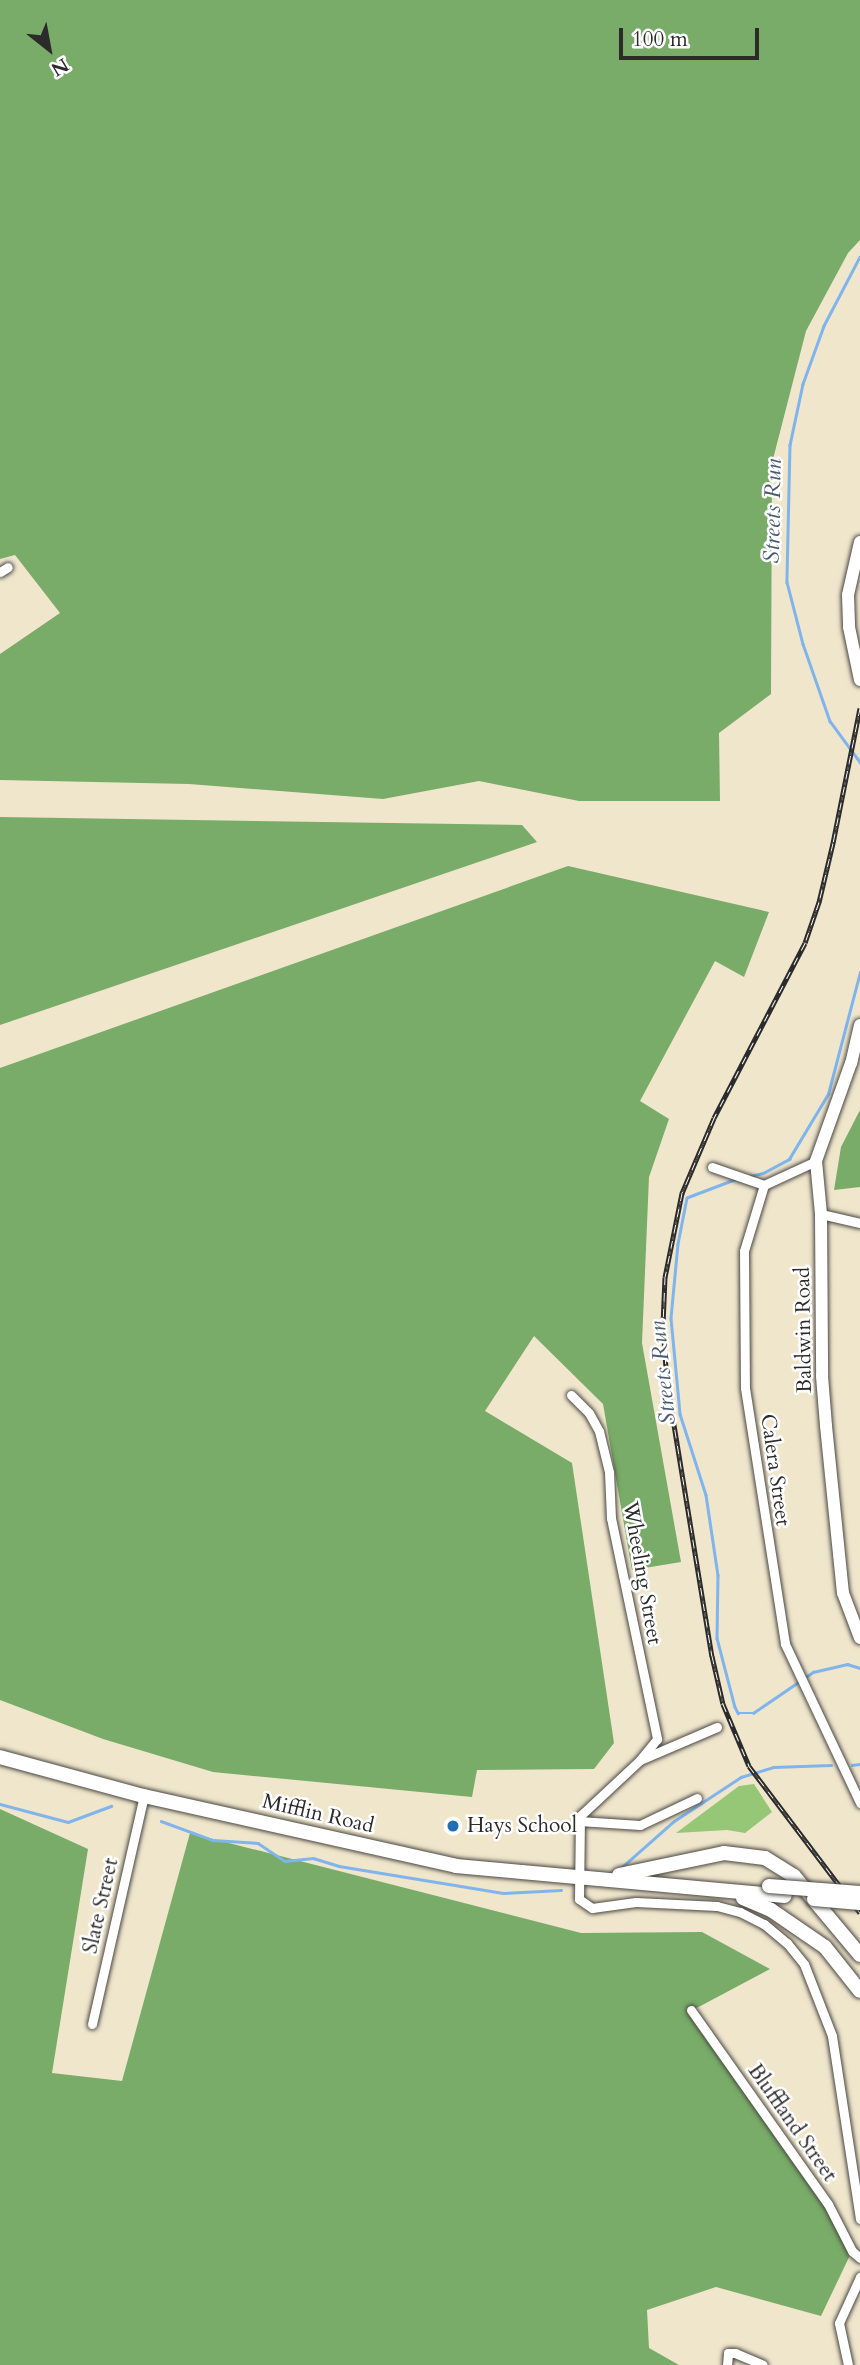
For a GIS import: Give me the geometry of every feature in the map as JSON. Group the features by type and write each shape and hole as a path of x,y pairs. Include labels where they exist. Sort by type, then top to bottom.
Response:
{"main road":[{"path":"860,542 848,595 849,627 860,680"},
{"name":"Baldwin Road","path":"860,1025 851,1063 816,1161 821,1214 822,1376 826,1426 843,1593 860,1638"},
{"name":"Mifflin Road","path":"0,1757 144,1796 420,1859 492,1870 860,1903"},
{"path":"593,1877 640,1871 724,1853 765,1858 794,1877 860,1955"},
{"name":"Mifflin Road","path":"631,1881 769,1886 860,1893"},
{"path":"718,1891 745,1898 797,1925 825,1947 860,1991"}],"street":[{"path":"712,1167 764,1185 816,1161"},
{"name":"Calera Street","path":"764,1185 744,1251 742,1327 745,1388 785,1644 860,1803"},
{"path":"821,1214 860,1223"},
{"name":"Wheeling Street","path":"571,1395 589,1413 599,1431 609,1472 611,1518 657,1739 640,1760"},
{"path":"717,1727 640,1760 580,1816 579,1899 592,1908 636,1902 717,1906 740,1912 764,1924 796,1954 818,1993 832,2036 860,2219"},
{"name":"Slate Street","path":"92,2024 144,1796"},
{"path":"579,1821 640,1825 697,1798"},
{"name":"Bluffland Street","path":"691,2010 828,2204 852,2251 860,2258"},
{"path":"848,2365 839,2323 860,2277"},
{"path":"727,2365 728,2353 764,2365"}],"green space":[{"path":"0,0 860,0 860,240 848,253 806,331 772,463 771,694 719,733 720,801 579,801 479,781 383,799 189,784 0,780 0,654 60,613 15,555 0,559"},
{"path":"0,817 522,825 537,842 0,1025"},
{"path":"568,866 769,912 744,977 715,961 640,1101 669,1119 649,1177 642,1343 681,1562 632,1570 603,1404 534,1336 485,1411 572,1463 614,1743 594,1769 477,1770 472,1797 213,1772 103,1739 0,1700 0,1068"},
{"path":"860,1110 860,1187 834,1190 841,1147"},
{"path":"754,1784 772,1812 745,1833 727,1830 676,1833 739,1786"},
{"path":"0,1809 88,1849 52,2073 122,2081 190,1833 581,1933 702,1932 770,1969 691,2011 828,2204 852,2251 821,2316 716,2287 647,2310 649,2348 679,2365 0,2365"}],"waterway":[{"name":"Streets Run","path":"860,257 824,326 803,384 790,445 787,582 803,644 830,721 860,762"},
{"name":"Streets Run","path":"750,1176 763,1173 789,1159 828,1094 860,972"},
{"name":"Streets Run","path":"737,1179 687,1198 678,1244 671,1318 680,1414 706,1495 718,1575 717,1638 738,1713 753,1713 813,1672 847,1664 860,1668"},
{"path":"852,1765 860,1764"},
{"path":"622,1867 674,1821 741,1777 773,1767 831,1765"},
{"path":"0,1804 68,1822 111,1806"},
{"path":"161,1821 213,1840 258,1843 285,1861 313,1858 339,1866 503,1893 561,1890"}],"railway":[{"path":"860,708 833,843 819,902 805,943 714,1118 682,1193 665,1277 663,1324 667,1382 712,1656 723,1704 749,1766 860,1913"}],"place":[{"name":"Hays School","path":"453,1826"}]}
